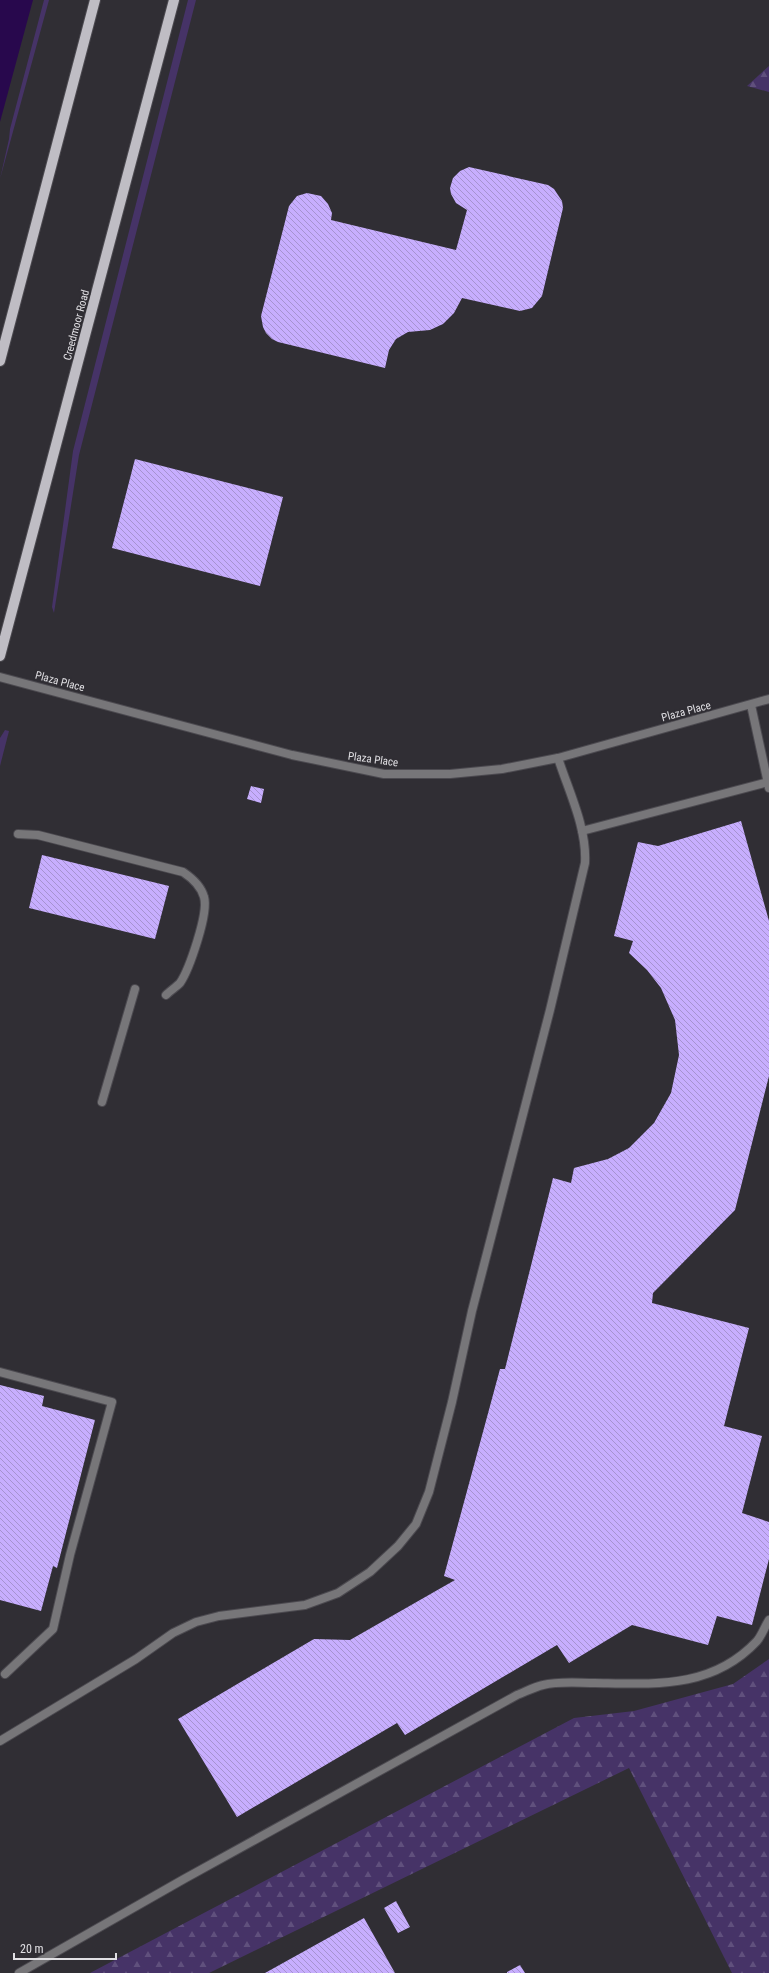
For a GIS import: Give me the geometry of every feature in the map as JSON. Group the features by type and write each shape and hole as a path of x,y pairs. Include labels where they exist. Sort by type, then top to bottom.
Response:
{"main road":[{"path":"0,361 95,0"},
{"name":"Creedmoor Road","path":"0,656 174,0"}],"street":[{"path":"0,348 6,337"},
{"name":"Plaza Place","path":"0,677 292,755 384,774 450,774 502,769 558,758 769,699"},
{"path":"582,831 768,785 751,704"},
{"path":"0,1741 130,1662 173,1633 196,1622 220,1616 305,1605 338,1593 370,1572 398,1546 416,1524 429,1492 452,1402 472,1311 550,1010 585,863 586,846 558,758"},
{"path":"18,834 38,835 183,872 194,880 204,898 205,909 187,970 179,984 166,995"},
{"path":"102,1102 135,989"},
{"path":"0,1372 112,1402 70,1555 54,1629 5,1674"},
{"path":"19,1973 184,1879 517,1695 543,1685 571,1683 657,1684 690,1680 710,1674 734,1660 757,1640 769,1620"}],"green space":[{"path":"44,0 49,0 0,179 10,129"},
{"path":"188,0 196,0 79,455 54,613 52,607 73,451"},
{"path":"769,66 769,92 747,86"},
{"path":"5,730 9,731 0,766 0,738"},
{"path":"769,1659 769,1973 732,1973 629,1768 209,1973 90,1973 574,1718 634,1711 733,1684"}],"shaded area":[{"path":"0,0 33,0 0,122"}],"building":[{"path":"469,167 548,185 554,189 562,201 563,208 542,296 532,308 520,311 462,298 454,313 443,324 430,330 408,332 396,339 389,350 385,368 278,342 266,333 261,316 289,206 297,196 307,193 321,196 328,204 332,213 331,220 456,250 467,210 456,203 451,194 450,188 453,178 460,171"},
{"path":"135,459 283,497 260,586 112,548"},
{"path":"251,786 264,789 261,803 247,799"},
{"path":"741,821 769,921 769,1076 735,1210 653,1293 652,1303 749,1328 724,1426 762,1436 742,1513 769,1522 769,1559 752,1625 717,1616 708,1645 632,1625 569,1663 557,1645 405,1735 397,1723 237,1817 178,1719 314,1639 350,1640 455,1580 444,1576 500,1369 505,1369 553,1178 571,1183 574,1168 608,1159 629,1148 654,1123 671,1093 679,1055 675,1020 661,988 647,970 629,953 633,941 614,936 638,842 658,846"},
{"path":"42,855 169,886 155,939 29,908"},
{"path":"0,1385 44,1396 42,1406 95,1420 57,1568 53,1566 41,1611 0,1600"},
{"path":"396,1901 410,1927 398,1933 384,1908"},
{"path":"364,1918 395,1973 265,1973"},
{"path":"520,1965 525,1973 507,1973 507,1972"}]}
